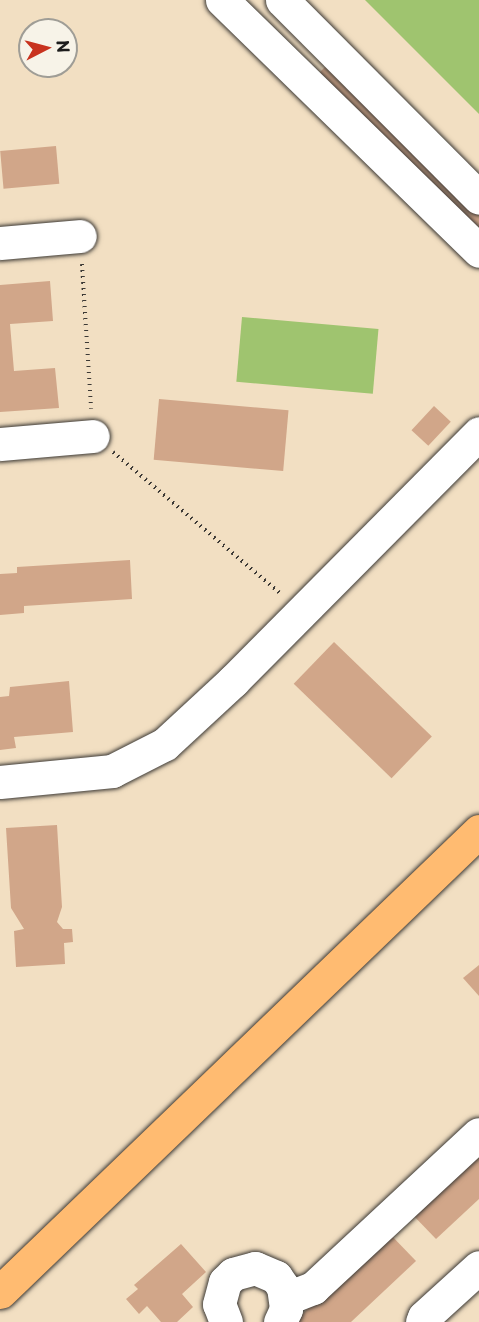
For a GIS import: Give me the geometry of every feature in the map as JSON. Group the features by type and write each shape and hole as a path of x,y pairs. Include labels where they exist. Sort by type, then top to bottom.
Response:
{"main road":[{"path":"0,1292 479,831"}],"street":[{"path":"222,0 479,250"},
{"path":"282,0 479,198"},
{"path":"0,243 80,236"},
{"path":"0,782 112,771 165,744 303,612 479,433"},
{"path":"0,444 93,436"},
{"path":"283,1310 313,1288 479,1134"},
{"path":"422,1322 424,1317 479,1267"},
{"path":"226,1322 219,1304 221,1270 267,1271 284,1287 283,1310"}],"path":[{"path":"80,236 93,436 303,612"}],"green space":[{"path":"365,0 479,0 479,114"},
{"path":"242,317 378,329 373,394 236,382"}],"building":[{"path":"332,60 479,208 479,242 314,78"},
{"path":"56,146 59,184 4,189 0,151"},
{"path":"50,281 53,321 10,324 14,371 55,368 59,408 0,412 0,285"},
{"path":"159,399 289,410 283,471 154,460"},
{"path":"434,406 451,422 428,446 411,430"},
{"path":"130,560 132,599 24,606 24,613 0,615 0,574 17,573 17,567"},
{"path":"334,642 432,736 392,778 294,684"},
{"path":"69,681 73,732 14,737 16,748 0,750 0,697 9,696 10,687"},
{"path":"57,825 62,907 57,922 63,929 72,929 73,942 64,943 65,964 16,967 14,931 24,929 11,908 6,828"},
{"path":"479,965 479,996 463,978"},
{"path":"479,1146 479,1199 436,1239 410,1212"},
{"path":"388,1232 416,1261 351,1322 294,1322"},
{"path":"181,1244 206,1272 182,1294 193,1307 177,1322 161,1322 147,1306 139,1314 126,1299 138,1289 134,1285"}]}
